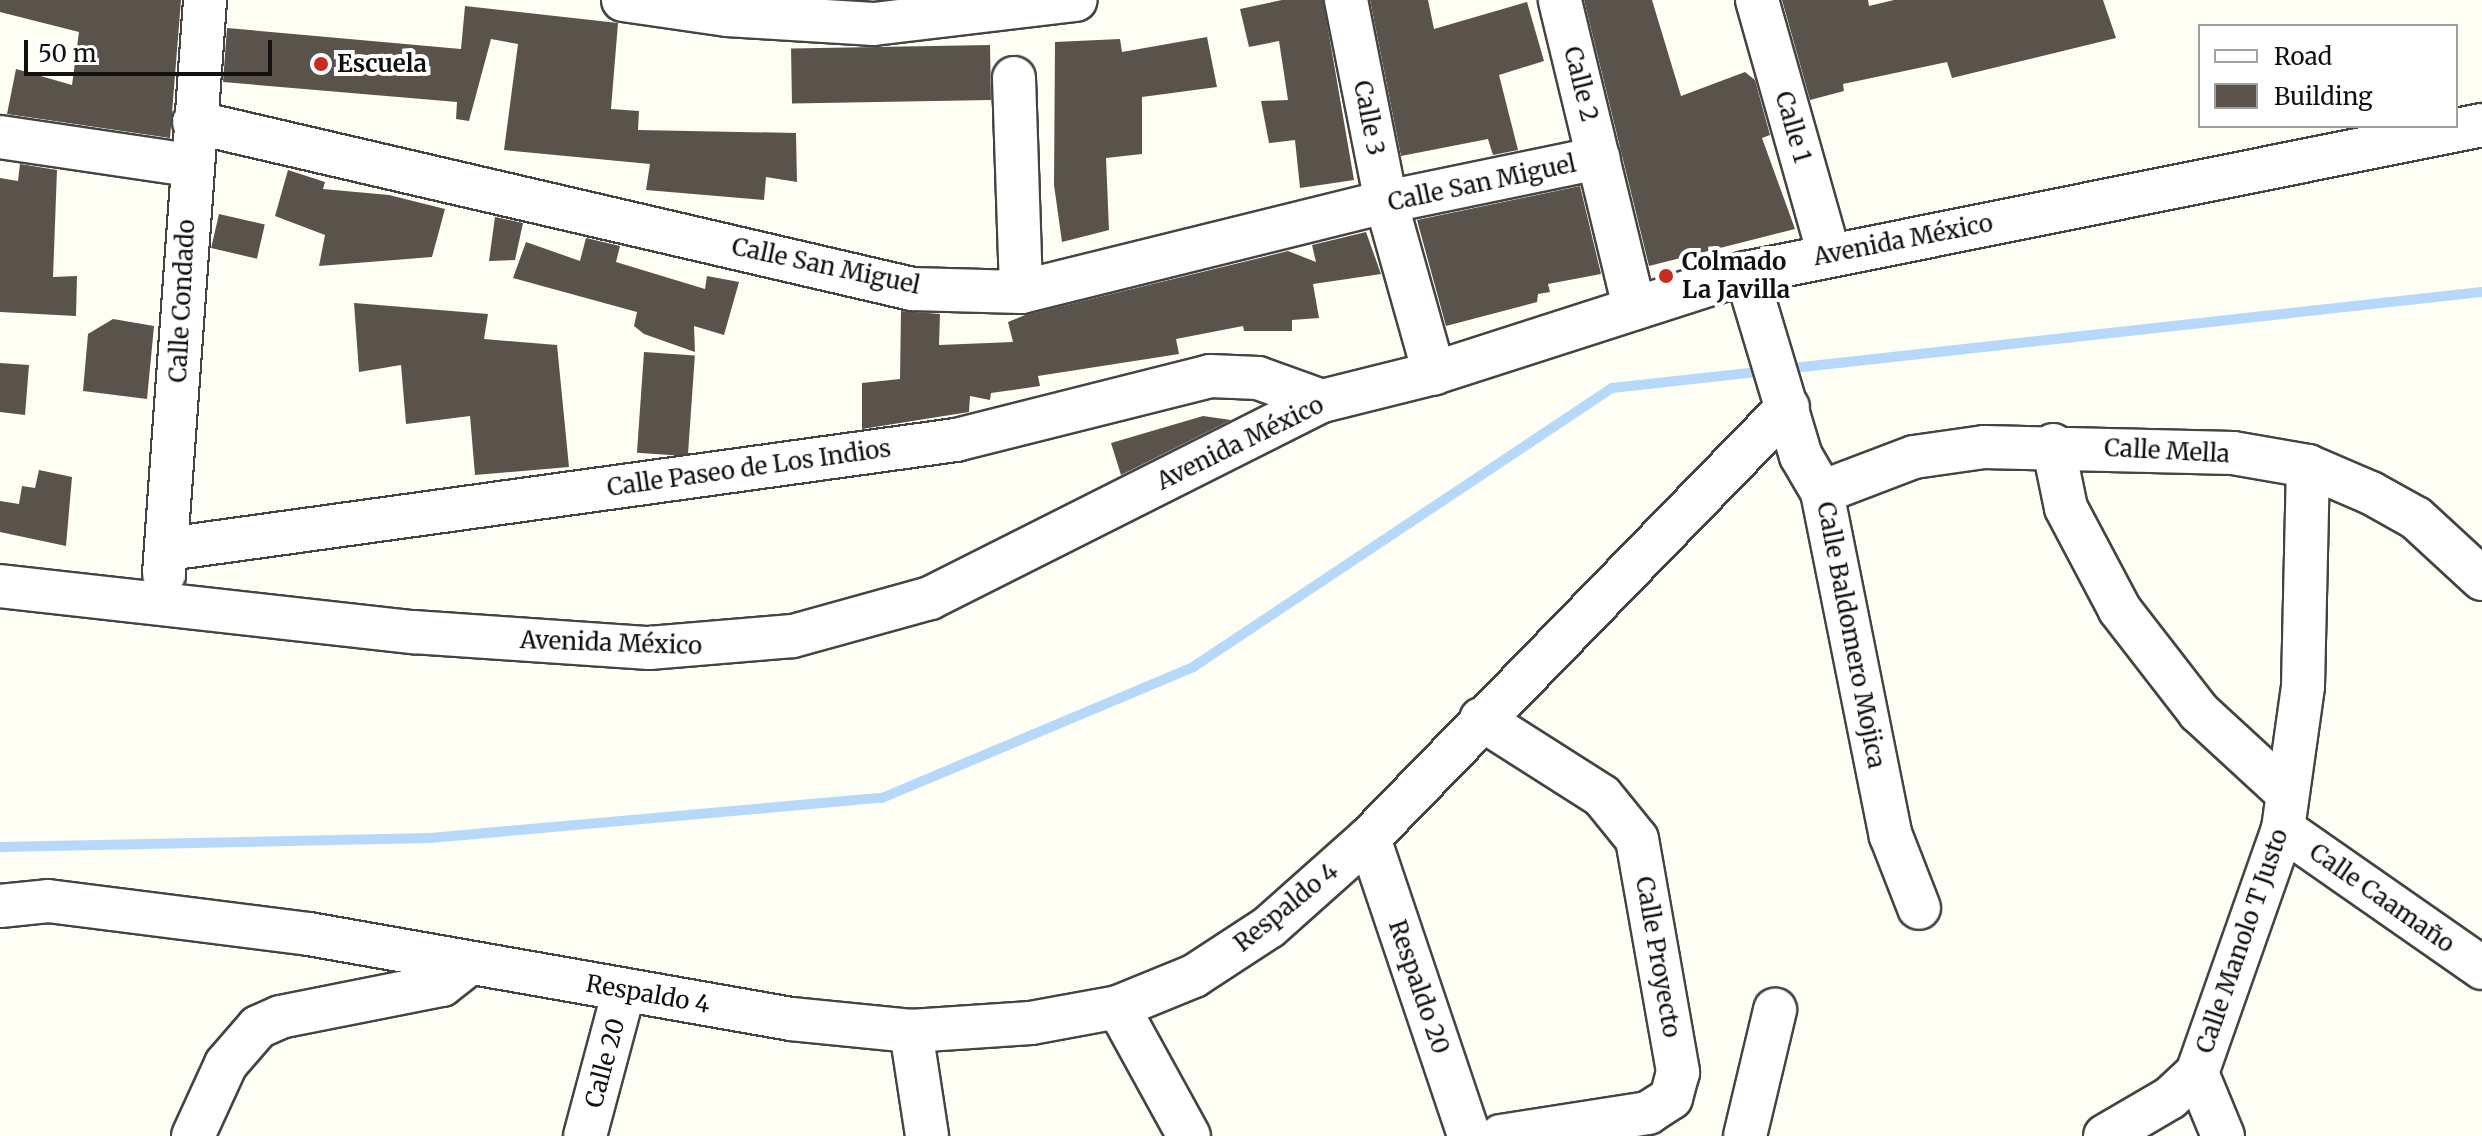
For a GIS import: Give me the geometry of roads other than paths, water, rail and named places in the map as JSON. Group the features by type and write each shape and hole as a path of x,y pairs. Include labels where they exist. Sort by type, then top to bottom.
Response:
{"street":[{"name":"Calle Condado","path":"160,603 168,549 189,165 205,0"},
{"path":"623,0 727,15 874,24 1076,0"},
{"name":"Calle 3","path":"1346,0 1386,202 1434,373"},
{"name":"Calle 1","path":"1757,0 1829,255"},
{"name":"Calle 2","path":"1560,1 1634,308"},
{"path":"1014,78 1021,292"},
{"name":"Calle San Miguel","path":"194,122 912,289 1021,292 1386,202 1599,158"},
{"name":"Avenida México","path":"0,586 413,632 649,648 793,636 930,598 1322,401 1434,373 1746,273 2482,125"},
{"path":"0,137 189,165"},
{"name":"Calle Baldomero Mojica","path":"1746,273 1801,456 1822,492 1891,836 1919,908"},
{"name":"Calle Paseo de Los Indios","path":"168,549 956,440 1210,376 1258,378 1322,401"},
{"name":"Respaldo 4","path":"0,906 48,901 309,934 791,1019 911,1031 1031,1023 1118,1007 1194,976 1269,927 1369,838 1481,719 1788,407"},
{"name":"Calle Mella","path":"1822,492 1914,457 2053,445 2233,453 2308,466 2416,518 2482,579"},
{"name":"Calle Caamaño","path":"2053,445 2066,508 2120,610 2199,712 2285,811 2482,968"},
{"name":"Calle Manolo T Justo","path":"2105,1136 2170,1098 2197,1073 2285,811 2303,686 2308,466"},
{"name":"Calle Proyecto","path":"1481,719 1602,796 1637,839 1678,1072 1671,1098 1648,1113 1501,1136"},
{"name":"Respaldo 20","path":"1369,838 1469,1136"},
{"path":"193,1136 226,1064 258,1027 280,1017 442,985 469,964"},
{"name":"Calle 20","path":"585,1136 624,990"},
{"path":"1118,1007 1189,1136"},
{"path":"1745,1136 1775,1010"},
{"path":"911,1031 927,1136"},
{"path":"2197,1073 2223,1136"}],"waterway":[{"path":"1784,369 2482,292"},
{"path":"0,847 430,838 882,798 1193,667 1612,388 1765,371"}],"place":[{"name":"Escuela","path":"321,64"},
{"name":"Colmado La Javilla","path":"1666,276"}]}
